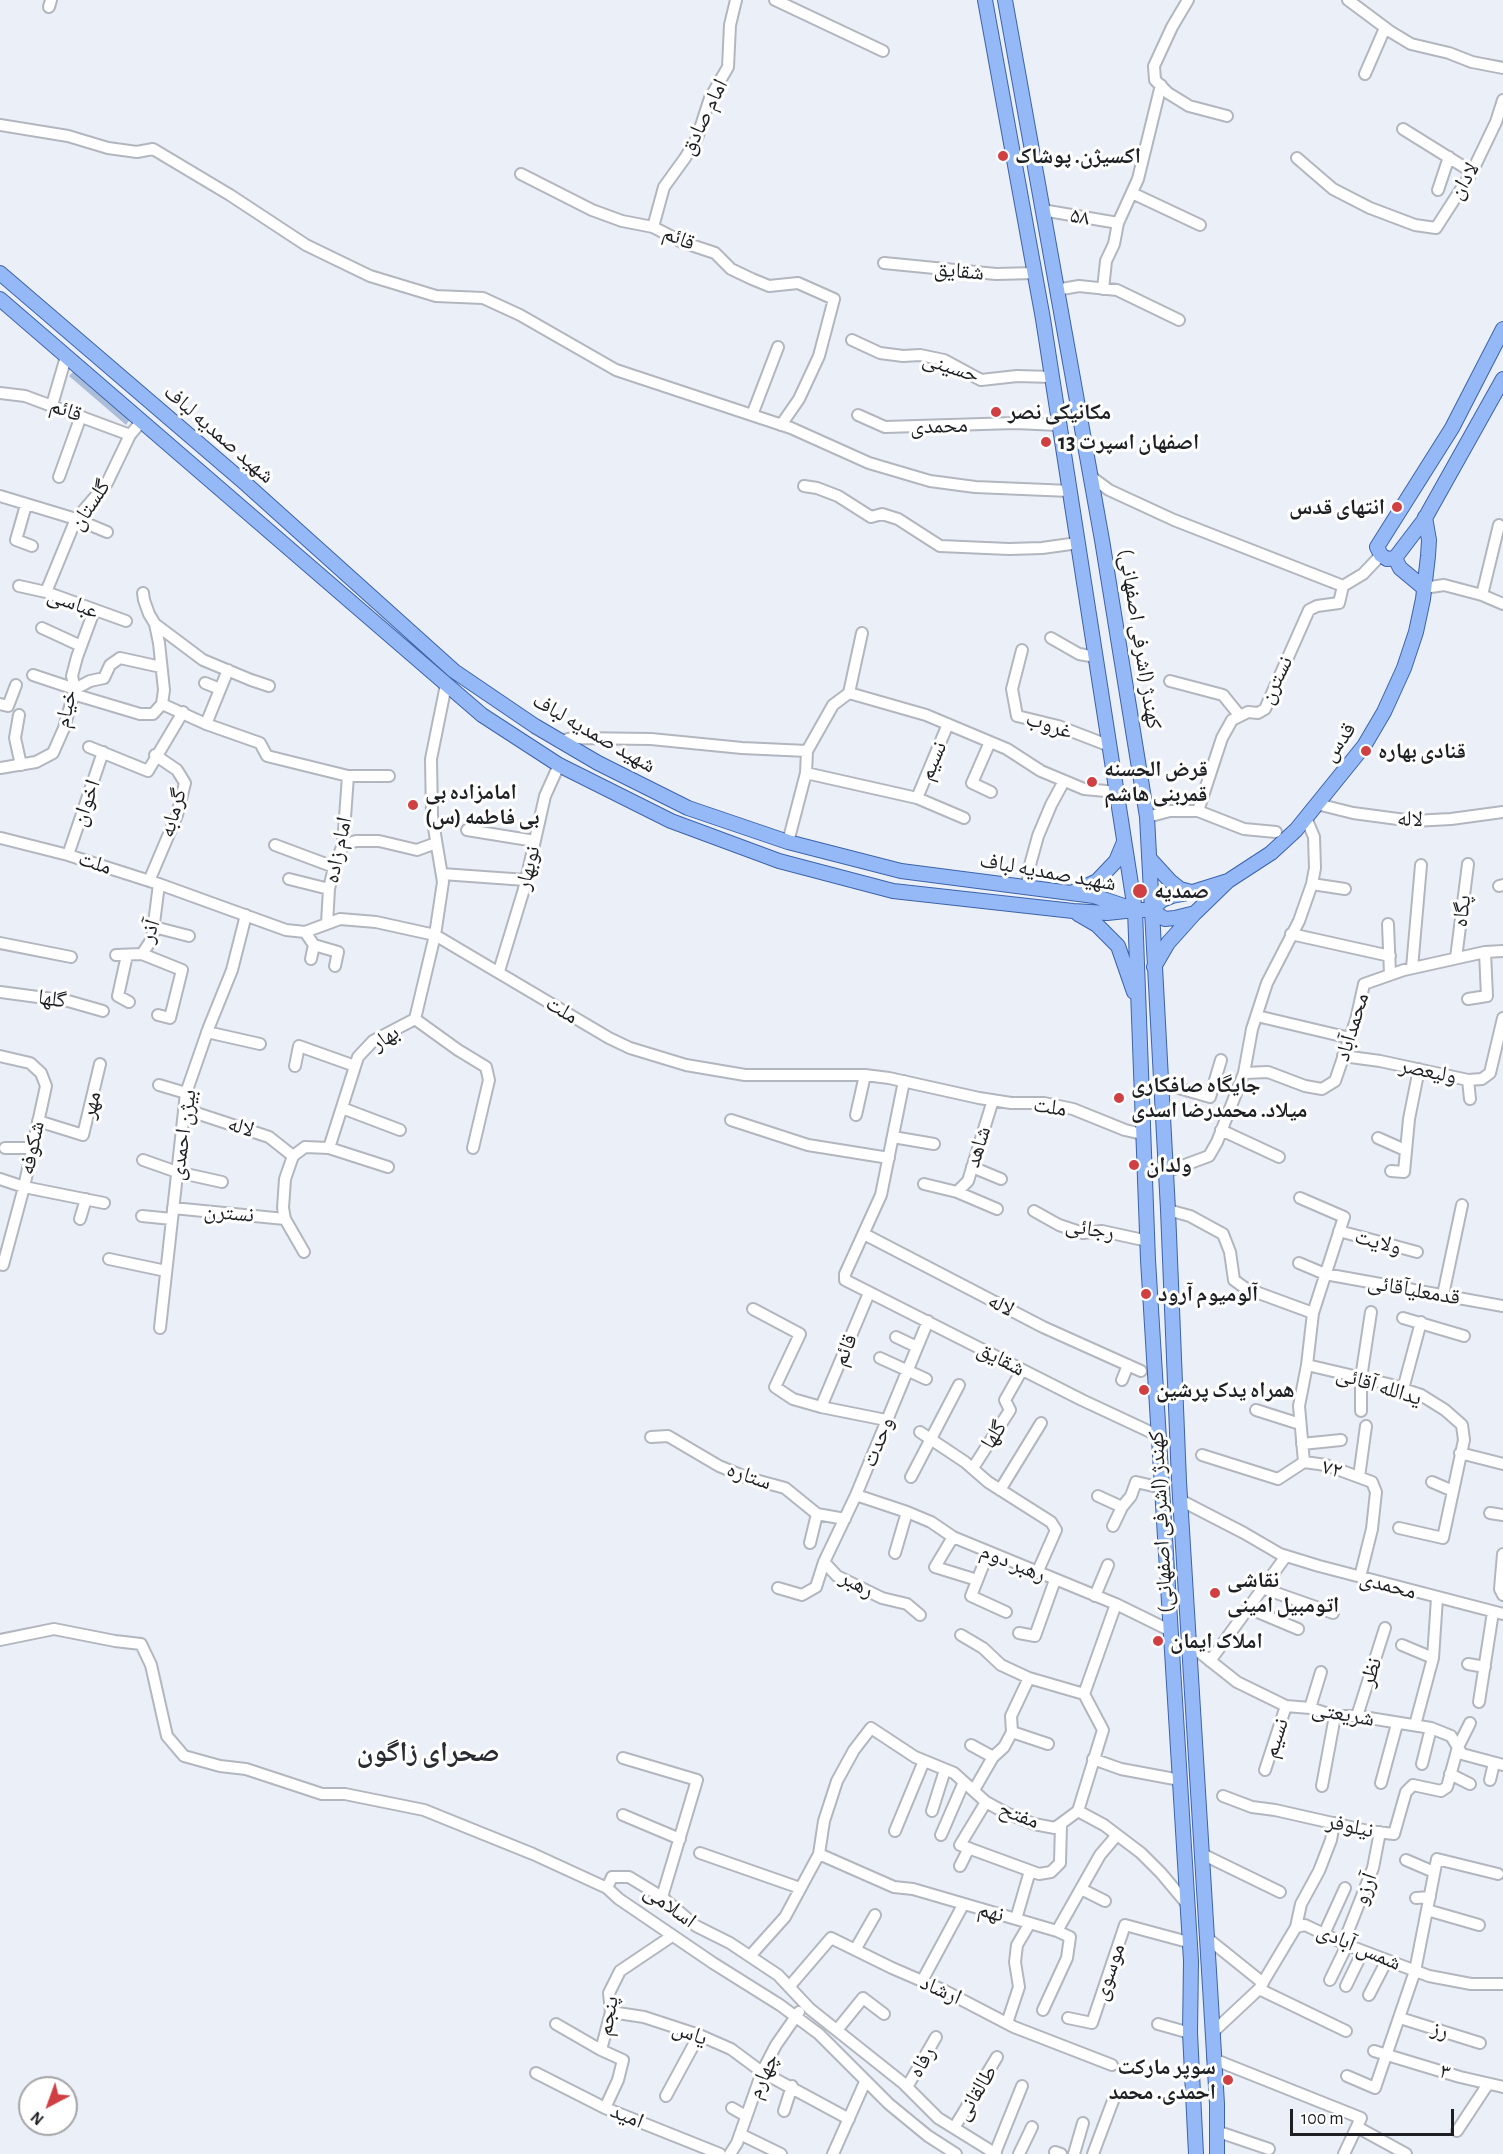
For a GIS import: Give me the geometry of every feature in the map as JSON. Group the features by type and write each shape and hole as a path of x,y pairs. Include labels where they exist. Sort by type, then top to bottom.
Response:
{"main road":[{"name":"کهندژ (اشرفی اصفهانی)","path":"985,0 1035,273 1135,910 1142,1134 1188,1942 1191,1961 1190,2033 1196,2154"},
{"name":"کهندژ (اشرفی اصفهانی)","path":"1005,0 1090,476 1147,818 1168,1210 1180,1500 1217,2104 1217,2154"},
{"path":"1014,159 1032,157"},
{"name":"شهید صمدیه لباف","path":"0,273 246,484 454,671 560,741 598,763 688,808 788,842 901,871 1094,896 1135,910"},
{"name":"شهید صمدیه لباف","path":"0,299 446,685 482,715 559,765 671,821 779,861 893,891 1073,911 1107,913 1135,910"},
{"path":"1384,553 1503,329"},
{"path":"1384,553 1425,517 1503,379"},
{"name":"قدس","path":"1228,880 1271,853 1296,830 1364,746 1384,712 1404,668 1416,632 1429,540 1425,517"},
{"path":"1384,553 1424,588"},
{"path":"390,637 401,623"},
{"path":"1071,893 1096,881 1116,861 1125,840"},
{"path":"1149,858 1162,874 1180,889 1192,892"},
{"path":"1151,910 1162,900 1172,896 1228,880"},
{"path":"1154,967 1168,943 1228,880"},
{"path":"992,902 993,882"},
{"path":"1135,910 1151,910 1165,919 1195,913"},
{"path":"1073,911 1097,925 1118,946 1139,1007"},
{"path":"1191,1961 1201,1987 1204,2034 1207,2038 1212,2035"},
{"path":"1192,2066 1197,2051 1199,2049 1205,2052 1217,2104"}],"street":[{"name":"امام صادق","path":"653,227 663,186 697,138 710,98 728,67 730,25 736,0"},
{"path":"775,0 883,51"},
{"path":"1188,0 1172,27 1154,66 1155,80 1168,93 1189,106 1227,116"},
{"path":"1348,0 1411,44 1472,62 1503,68"},
{"path":"1365,74 1385,28"},
{"path":"1102,289 1106,261 1114,244 1118,224 1138,179 1161,85"},
{"name":"لادان","path":"1297,158 1333,189 1370,208 1415,225 1436,228 1472,172 1502,105"},
{"path":"0,125 68,136 108,148 137,152 153,149 230,195 306,245 370,276 436,296 483,298 520,315 616,370 781,425 869,463 930,481 975,487 1070,491"},
{"path":"1403,129 1472,172"},
{"path":"1438,190 1449,157"},
{"name":"قائم","path":"520,174 592,210 622,221 653,227 682,242 715,253 731,269 769,286 798,283 834,299 819,356 799,399 781,425"},
{"path":"1132,193 1200,225"},
{"name":"۵۸","path":"1042,210 1118,224"},
{"name":"شقایق","path":"885,263 996,274 1035,273"},
{"path":"1056,290 1079,286 1117,290 1179,320"},
{"name":"حسینی","path":"852,340 880,353 903,356 920,355 944,360 981,380 1017,376 1052,377"},
{"path":"752,415 778,347"},
{"path":"52,405 66,357"},
{"name":"قائم","path":"0,393 25,396 130,435"},
{"name":"محمدی","path":"858,415 885,427 1015,423 1059,425"},
{"path":"59,477 81,416"},
{"name":"گلستان","path":"46,592 76,519 107,483 130,435 141,422"},
{"path":"1090,476 1108,490 1174,520 1343,586 1363,574 1384,553"},
{"path":"804,486 838,496 871,517 882,514 898,519 940,546 1009,549 1078,543"},
{"path":"0,496 76,519 107,532"},
{"path":"26,505 16,540 32,546"},
{"path":"1482,595 1499,525"},
{"path":"1424,588 1444,585 1482,595 1503,604"},
{"name":"عباسی","path":"20,586 46,592 126,621"},
{"name":"نسترن","path":"1198,811 1222,738 1232,720 1248,712 1258,713 1265,709 1309,610 1317,606 1339,603 1343,586"},
{"path":"144,593 144,600 155,624 204,660 269,686"},
{"name":"خیام","path":"0,768 36,762 53,753 64,728 74,691 72,676 94,611"},
{"path":"33,675 140,714 153,714 162,704 164,690 155,624"},
{"path":"42,628 81,646"},
{"path":"788,842 806,773 807,751 833,705 849,693 862,633"},
{"path":"1051,638 1079,654 1096,657"},
{"name":"غروب","path":"1022,650 1012,689 1017,716 1058,726 1110,746"},
{"path":"74,691 90,681 104,678 110,665 120,658 161,667"},
{"path":"206,724 228,670"},
{"path":"1170,681 1223,695 1240,716"},
{"path":"205,683 220,689"},
{"path":"0,704 9,706 16,685"},
{"name":"بهار","path":"329,1148 358,1058 374,1041 415,1019 435,935 443,882 432,816 431,759 446,685"},
{"path":"849,693 926,715 1007,749 1041,771 1084,789 1117,792"},
{"path":"162,704 206,724 260,743 267,756 348,776 389,776"},
{"path":"88,747 147,771 183,712"},
{"path":"19,715 15,738 21,765"},
{"name":"نسیم","path":"917,798 948,724"},
{"path":"560,741 572,738 651,739 742,748 807,751"},
{"path":"990,742 972,783 991,792"},
{"name":"اخوان","path":"68,855 103,752"},
{"name":"گرمابه","path":"154,882 177,815 185,783 177,770 155,755"},
{"name":"نوبهار","path":"499,971 526,880 545,796 559,765"},
{"path":"806,773 917,798 964,818"},
{"name":"امام زاده","path":"327,923 329,889 334,867 343,845 348,776"},
{"path":"1028,887 1030,865 1038,836 1064,781"},
{"name":"لاله","path":"1317,804 1353,813 1413,821 1503,812"},
{"path":"1147,818 1170,811 1198,811 1244,829 1276,832"},
{"path":"1166,1172 1209,1156 1244,1073 1252,1029 1267,983 1299,921 1312,884 1315,868 1314,837 1306,818"},
{"path":"466,830 535,841"},
{"name":"ملت","path":"0,839 68,855 154,882 286,930 305,932 340,919 376,922 435,935 609,1038 630,1048 686,1065 745,1075 865,1075 1011,1103 1044,1102 1073,1109 1125,1130 1142,1134"},
{"path":"343,845 356,841 379,841 417,850 436,843"},
{"path":"275,845 334,867"},
{"name":"پگاه","path":"1456,958 1468,864"},
{"path":"1412,968 1421,866"},
{"path":"442,874 526,880"},
{"path":"289,879 329,889"},
{"name":"آذر","path":"129,1002 118,996 122,955 142,954 152,939 154,882"},
{"path":"1312,884 1345,889"},
{"name":"بیژن احمدی","path":"160,1328 186,1093 232,970 246,915"},
{"path":"1388,924 1390,974"},
{"path":"154,927 189,936"},
{"path":"305,932 314,945 338,952 334,966"},
{"path":"1291,934 1390,956"},
{"path":"0,943 71,957"},
{"path":"311,959 314,945"},
{"name":"محمدآباد","path":"1244,1073 1268,1072 1305,1086 1322,1089 1335,1081 1356,1020 1364,984 1412,968 1485,952 1503,951"},
{"path":"1468,999 1486,996 1485,952"},
{"path":"142,954 182,969 170,1018 158,1015"},
{"name":"گلها","path":"0,992 68,1001 103,1011"},
{"path":"1257,1016 1350,1038"},
{"name":"ولیعصر","path":"1343,1056 1380,1060 1468,1080 1482,1079 1490,1073 1503,1018"},
{"path":"415,1019 486,1067 489,1080 473,1148"},
{"path":"207,1032 260,1044"},
{"path":"295,1066 299,1046 355,1066"},
{"name":"شکوفه","path":"0,1056 30,1063 41,1073 46,1086 24,1187 3,1265 0,1264"},
{"path":"1161,1083 1210,1097 1221,1060"},
{"name":"مهر","path":"38,1121 83,1135 100,1064"},
{"path":"1391,1171 1404,1172 1405,1150 1419,1069"},
{"path":"856,1115 865,1075"},
{"path":"1468,1080 1470,1100"},
{"path":"864,1234 881,1195 904,1081"},
{"path":"159,1085 186,1093"},
{"name":"شاهد","path":"924,1184 957,1192 968,1181 993,1100"},
{"path":"342,1107 400,1130"},
{"name":"لاله","path":"184,1109 269,1137 293,1156"},
{"path":"731,1120 808,1145 889,1158"},
{"path":"1221,1130 1279,1157"},
{"path":"893,1137 934,1144"},
{"path":"1378,1138 1405,1150"},
{"path":"304,1252 285,1219 283,1208 285,1179 293,1156 305,1147 329,1148 388,1167"},
{"path":"5,1149 32,1148"},
{"path":"143,1160 177,1172 222,1182"},
{"path":"972,1167 1001,1179"},
{"path":"0,1179 24,1187 104,1203"},
{"path":"957,1192 998,1209"},
{"path":"1300,1197 1344,1217 1313,1313 1307,1365 1299,1406 1304,1462"},
{"path":"80,1219 86,1199"},
{"path":"1443,1295 1462,1205"},
{"path":"1168,1210 1190,1216 1223,1234 1230,1252 1234,1280 1245,1288 1313,1313"},
{"name":"رجائی","path":"1034,1211 1059,1225 1083,1233 1102,1231 1148,1241"},
{"name":"نسترن","path":"142,1216 173,1213 285,1219"},
{"name":"ولایت","path":"1339,1231 1417,1252"},
{"name":"شقایق","path":"864,1234 845,1274 845,1280 1022,1370 1159,1436"},
{"name":"لاله","path":"864,1234 1042,1327 1141,1371"},
{"path":"109,1259 166,1271"},
{"name":"قدمعلیآقائی","path":"1299,1263 1325,1274 1503,1306"},
{"name":"قائم","path":"821,1407 869,1293"},
{"path":"753,1309 800,1334 775,1388 793,1399 886,1420"},
{"path":"1361,1411 1361,1378 1371,1312"},
{"path":"1403,1318 1464,1336"},
{"name":"وحدت","path":"824,1562 856,1495 928,1321"},
{"path":"1403,1389 1421,1322"},
{"path":"896,1337 917,1347"},
{"path":"880,1358 926,1379"},
{"path":"1122,1380 1128,1365"},
{"name":"یدالله آقائی","path":"1307,1365 1403,1389 1429,1400 1462,1425 1464,1440 1443,1538 1399,1528"},
{"name":"گلها","path":"973,1468 1010,1410 1005,1400 1022,1370"},
{"path":"911,1478 959,1384"},
{"path":"1256,1410 1300,1424"},
{"path":"1000,1490 1041,1422"},
{"path":"1359,1477 1366,1426"},
{"path":"920,1432 973,1468 1000,1490 1052,1522 1056,1530 1037,1573"},
{"name":"ستاره","path":"651,1437 668,1436 719,1466 748,1478 785,1488 817,1514 845,1519"},
{"path":"1302,1444 1341,1440"},
{"path":"1460,1453 1503,1464"},
{"name":"۷۲","path":"1202,1455 1278,1479 1304,1462 1326,1465 1372,1482 1376,1492 1372,1529 1360,1577"},
{"path":"1113,1526 1122,1507 1131,1496 1136,1482 1162,1488"},
{"path":"1432,1482 1453,1491"},
{"name":"رهبر دوم","path":"856,1495 931,1522 953,1538 1116,1604 1171,1631"},
{"path":"1098,1496 1122,1507"},
{"name":"محمدی","path":"1180,1500 1286,1556 1498,1613"},
{"path":"895,1553 907,1512"},
{"path":"810,1543 817,1514"},
{"path":"1490,1514 1503,1515"},
{"path":"953,1538 935,1567 977,1581"},
{"path":"988,1553 970,1596 1006,1612"},
{"path":"1503,1554 1500,1589 1503,1594"},
{"path":"1210,1661 1286,1556"},
{"name":"رهبر","path":"778,1588 802,1594 816,1587 824,1562 837,1576 882,1598 907,1604 920,1615"},
{"path":"1095,1596 1108,1565"},
{"path":"1018,1633 1035,1636 1055,1580"},
{"path":"1262,1588 1333,1613"},
{"path":"1415,1725 1433,1658 1437,1598"},
{"path":"1084,1694 1116,1604"},
{"path":"1248,1608 1298,1629"},
{"path":"1479,1702 1498,1613"},
{"name":"نظر","path":"1357,1716 1385,1628"},
{"path":"0,1640 54,1629 141,1644 151,1665 166,1736 184,1756 220,1766 246,1769 322,1794 345,1794 424,1810 532,1854 607,1888"},
{"path":"961,1635 983,1648 1001,1665 1029,1678 1084,1694 1103,1730 1078,1811 1118,1835 1161,1873 1187,1904"},
{"name":"شریعتی","path":"1189,1644 1237,1682 1286,1706 1311,1708 1335,1716 1357,1716 1431,1728 1451,1736 1462,1754 1498,1764"},
{"path":"1402,1645 1433,1658"},
{"path":"1468,1664 1485,1667"},
{"path":"1311,1708 1321,1672"},
{"path":"974,1790 993,1757 1004,1747 1012,1732 1011,1716 1029,1678"},
{"name":"نسیم","path":"1265,1770 1286,1706"},
{"path":"1322,1786 1335,1716"},
{"path":"1470,1723 1458,1747 1450,1774 1470,1784"},
{"path":"1381,1783 1397,1724"},
{"name":"مفتح","path":"819,1854 824,1821 837,1781 854,1750 871,1728 915,1757 954,1773 986,1802 1034,1824 1055,1827 1078,1811"},
{"path":"1422,1764 1431,1728"},
{"path":"1012,1732 1048,1744"},
{"path":"971,1745 993,1757"},
{"path":"623,1758 697,1780 662,1897"},
{"path":"1093,1759 1121,1768 1180,1779"},
{"path":"895,1831 924,1761"},
{"path":"1490,1780 1498,1764"},
{"path":"932,1811 945,1770"},
{"name":"نیلوفر","path":"1223,1796 1252,1807 1394,1834 1406,1792 1413,1785 1441,1791 1447,1787 1450,1774"},
{"path":"941,1835 964,1782"},
{"path":"986,1802 960,1845 1039,1874 1051,1872 1060,1863 1061,1824"},
{"path":"623,1815 680,1839"},
{"path":"1296,1927 1301,1904 1319,1871 1331,1840 1334,1823"},
{"name":"آرزو","path":"1330,1980 1373,1868 1380,1832"},
{"path":"1043,2010 1066,1958 1070,1937 1057,1931 1100,1855 1118,1835"},
{"path":"960,1866 969,1848"},
{"path":"700,1853 800,1888"},
{"path":"750,1956 785,1917 819,1854"},
{"name":"نهم","path":"819,1854 894,1887 913,1889 1057,1931"},
{"path":"1202,1854 1280,1892"},
{"name":"شمس آبادی","path":"1347,2076 1375,2088 1415,1971 1437,1859 1498,1874"},
{"path":"1406,1860 1434,1872"},
{"path":"1016,1919 1030,1871"},
{"name":"اسلامی","path":"956,2154 927,2136 888,2104 819,2034 672,1936 607,1888 612,1877 629,1877 662,1897 696,1926 730,1943 778,1975 804,2003 907,2087 938,2118 995,2154"},
{"path":"1324,1934 1345,1888"},
{"path":"1081,1889 1105,1901"},
{"path":"1416,1898 1430,1897"},
{"path":"922,1981 963,1905"},
{"path":"1427,1910 1479,1924"},
{"path":"855,1950 875,1915"},
{"path":"1007,2023 1019,1987 1015,1962 1017,1945 1030,1923"},
{"name":"موسوی","path":"1068,2018 1092,2023 1125,1925 1188,1942"},
{"name":"شمس آبادی","path":"1212,2035 1261,1986 1296,1927 1305,1925 1345,1944 1429,1976 1471,1984 1503,1984"},
{"name":"پنجم","path":"605,2108 618,2080 623,2060 601,2050 611,2012 609,1993 620,1971 672,1936"},
{"name":"ارشاد","path":"789,1987 831,1938 1007,2023 1112,2065"},
{"path":"1207,1938 1261,1986 1346,2031"},
{"path":"1346,1986 1363,1951"},
{"path":"1369,1995 1387,1960"},
{"path":"837,2030 863,1998 884,2014"},
{"name":"چهارم","path":"730,2154 740,2134 762,2072 776,2045 804,2003"},
{"name":"یاس","path":"611,2012 644,2017 699,2035 731,2049 762,2072 792,2086 849,2119"},
{"name":"رز","path":"1400,2018 1480,2043"},
{"path":"556,2024 601,2050"},
{"path":"1158,2024 1190,2033"},
{"path":"666,2096 699,2035"},
{"name":"رفاه","path":"907,2087 936,2037"},
{"name":"۳","path":"1374,2050 1503,2087"},
{"name":"طالقانی","path":"954,2128 997,2057"},
{"path":"1213,2059 1361,2118 1344,2154"},
{"name":"امید","path":"536,2073 605,2108 720,2154"},
{"path":"834,2153 865,2082"},
{"path":"1457,2131 1488,2084"},
{"path":"784,2111 792,2086"},
{"path":"995,2154 1022,2086"},
{"path":"1093,2154 1114,2098"},
{"path":"732,2108 746,2116"},
{"path":"1074,2154 1083,2123"},
{"path":"1019,2154 1032,2127"},
{"path":"1357,2127 1406,2154"},
{"path":"1216,2131 1269,2149"},
{"path":"740,2134 781,2154"}],"shaded area":[{"path":"74,371 130,419 126,425 69,376"}],"place":[{"name":"اکسیژن. پوشاک","path":"1003,156"},
{"name":"مکانیکی نصر","path":"996,412"},
{"name":"اصفهان اسپرت 13","path":"1046,442"},
{"name":"انتهای قدس","path":"1397,507"},
{"name":"قنادی بهاره","path":"1366,751"},
{"name":"قرض الحسنه قمربنی هاشم","path":"1092,782"},
{"name":"امامزاده بی بی فاطمه (س)","path":"413,805"},
{"name":"صمدیه","path":"1140,891"},
{"name":"جایگاه صافکاری میلاد. محمدرضا اسدی","path":"1119,1098"},
{"name":"ولدان","path":"1134,1165"},
{"name":"آلومیوم آرود","path":"1146,1294"},
{"name":"همراه یدک پرشین","path":"1144,1390"},
{"name":"نقاشی اتومبیل امینی","path":"1215,1593"},
{"name":"املاک ایمان","path":"1158,1641"},
{"name":"سوپر مارکت احمدی. محمد","path":"1228,2080"}],"district":[{"name":"صحرای زاگون","path":"428,1753"}]}
